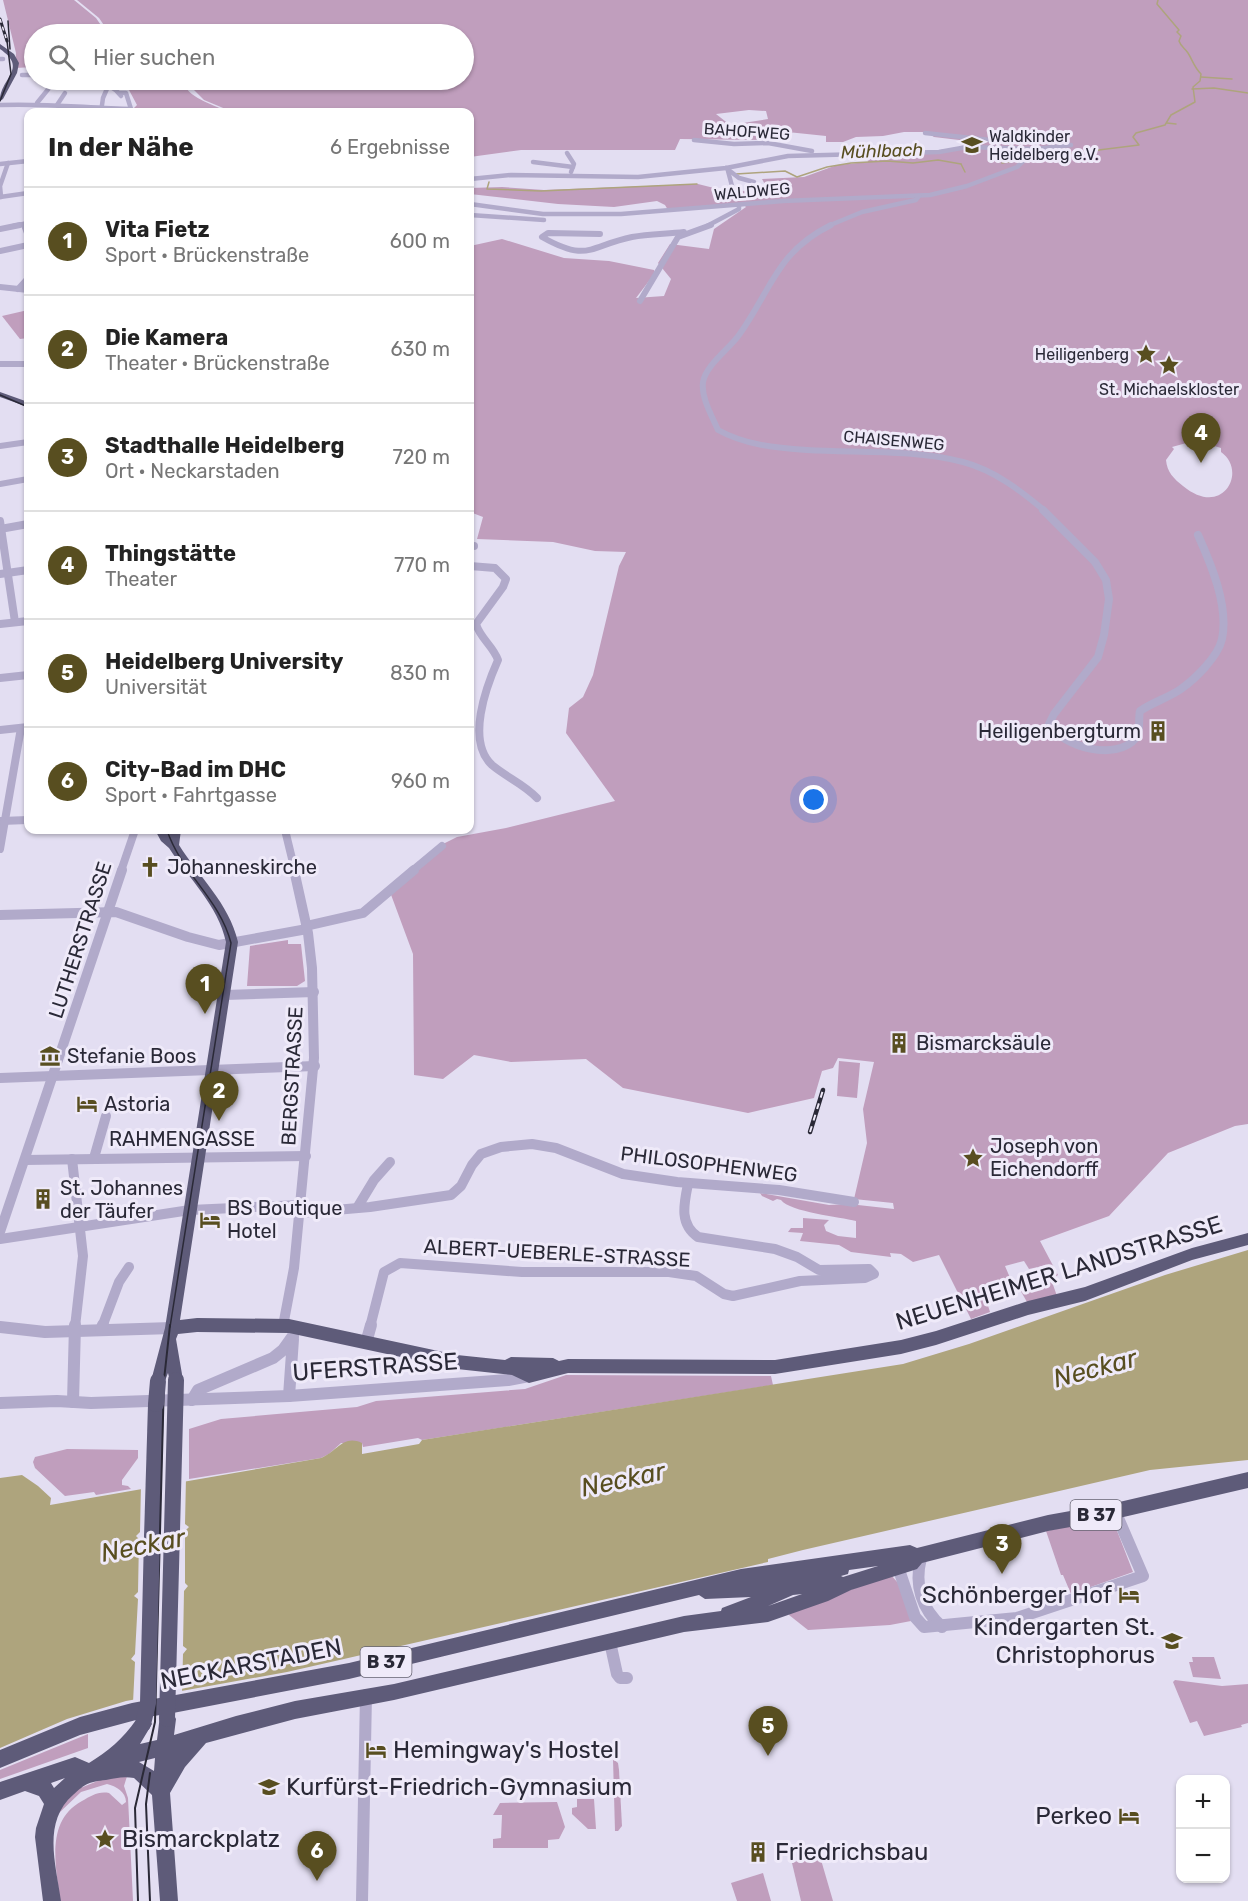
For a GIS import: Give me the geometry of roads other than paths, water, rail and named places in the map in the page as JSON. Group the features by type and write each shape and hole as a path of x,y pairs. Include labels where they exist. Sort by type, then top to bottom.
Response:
{"main road":[{"path":"0,99 15,72 16,62 1,54"},
{"path":"0,394 24,403"},
{"path":"52,1901 44,1842 45,1827 53,1802 67,1786 116,1757 135,1737 143,1724 148,1695 158,1381 171,1334 232,942 225,919 173,844 163,834"},
{"path":"173,844 175,834"},
{"name":"NEUENHEIMER LANDSTRASSE","path":"490,1366 547,1364 560,1367 775,1367 901,1347 1076,1296 1192,1254 1248,1239"},
{"name":"NEUENHEIMER LANDSTRASSE","path":"171,1334 197,1325 291,1330 366,1342 458,1362 517,1369 529,1376"},
{"path":"169,1901 161,1792 168,1719 176,1380 171,1334"},
{"name":"UFERSTRASSE","path":"529,1376 560,1367"},
{"name":"NECKARSTADEN","path":"0,1759 80,1726 121,1714 349,1671 692,1591 751,1575 853,1561 911,1563 919,1555 1048,1523 1116,1511 1248,1480"},
{"name":"NECKARSTADEN","path":"712,1619 796,1587 815,1576 843,1568 853,1561"},
{"name":"NECKARSTADEN","path":"116,1757 164,1748 289,1712 366,1695 394,1692 712,1619 768,1614 828,1593 896,1561"},
{"name":"NECKARSTADEN","path":"692,1591 849,1583"},
{"path":"161,1792 179,1761 200,1737"},
{"path":"0,1791 69,1767 80,1767 89,1773 135,1767 143,1771 161,1792"},
{"path":"26,1783 45,1789 53,1802"}],"street":[{"path":"37,103 46,90"},
{"path":"102,108 106,90"},
{"path":"117,90 120,93 126,93 131,108"},
{"path":"58,108 65,93"},
{"path":"0,105 37,103 80,108"},
{"path":"925,133 1028,144 1034,145 1036,149"},
{"name":"BAHOFWEG","path":"694,140 773,143 827,152 831,156"},
{"path":"474,179 511,175 638,177 727,170 777,157 939,152 966,147 1036,149 1071,145"},
{"path":"1021,148 1028,152 1029,157"},
{"name":"WALDWEG","path":"474,205 543,214 621,214 794,200 919,196 942,193 972,184 1019,166 1036,149"},
{"path":"567,153 573,167 570,177"},
{"path":"0,164 24,162"},
{"path":"533,162 573,167"},
{"path":"8,163 1,184 1,197 24,194"},
{"path":"727,170 741,179 754,182"},
{"path":"727,170 732,186"},
{"name":"CHAISENWEG","path":"919,196 916,200 882,205 850,215 792,251 770,281 739,336 704,375 702,385 716,426 721,433 729,438 769,446 908,454 955,460 983,471 1027,497 1054,519 1094,559 1103,574 1111,596 1105,635 1099,655 1049,722 1050,729 1057,736 1075,744 1104,750 1128,745 1136,738 1140,711 1181,689 1220,645 1222,628 1218,597 1209,560 1198,535"},
{"path":"600,234 548,233 543,234 542,237 561,248 591,252 631,237 684,232 711,225 739,209 739,206"},
{"path":"474,214 544,220 606,220 656,216 681,210"},
{"path":"0,229 24,223"},
{"path":"640,301 662,268 675,240 684,232"},
{"path":"0,251 24,246"},
{"path":"18,289 24,282"},
{"path":"0,288 24,290"},
{"path":"0,296 10,289"},
{"path":"0,364 12,362 24,364"},
{"path":"0,446 24,443"},
{"path":"0,484 24,480"},
{"path":"15,622 4,574 0,526 24,524"},
{"path":"474,566 495,568 504,574 506,579 503,587 476,624 478,633 495,651 498,660 485,688 479,735 480,748 490,764 530,790 537,798"},
{"path":"4,574 24,571"},
{"path":"0,624 24,621"},
{"path":"0,678 24,675"},
{"path":"0,730 24,728"},
{"path":"0,849 2,821 24,732"},
{"path":"2,821 24,820"},
{"name":"LUTHERSTRASSE","path":"0,1232 134,834"},
{"name":"BERGSTRASSE","path":"286,834 307,927 314,992 315,1066 289,1301 291,1330 289,1396"},
{"path":"0,915 109,912 212,944 232,942 363,913 442,846"},
{"path":"225,995 314,992"},
{"path":"0,1078 315,1066"},
{"name":"RAHMENGASSE","path":"94,1158 106,1116"},
{"name":"PHILOSOPHENWEG","path":"0,1239 190,1210 301,1205 357,1208 451,1195 458,1191 475,1160 484,1151 535,1144 556,1149 611,1171 688,1184 768,1189 854,1202"},
{"name":"RAHMENGASSE","path":"25,1160 306,1156"},
{"path":"72,1159 83,1256 76,1331 73,1402"},
{"path":"357,1208 374,1180 390,1162"},
{"name":"ALBERT-UEBERLE-STRASSE","path":"366,1342 384,1272 394,1264 522,1272 676,1272 696,1276 724,1294 733,1296 800,1281 868,1278 874,1274 871,1270 819,1270 797,1257 775,1249 698,1237 688,1230 683,1218 688,1184"},
{"path":"101,1330 119,1282 129,1267"},
{"path":"0,1327 35,1331 101,1330 171,1334"},
{"name":"UFERSTRASSE","path":"195,1395 265,1363 283,1350 291,1330"},
{"name":"UFERSTRASSE","path":"0,1403 73,1402 195,1395 289,1396 508,1380 529,1376"},
{"path":"896,1561 918,1621 928,1628 1017,1618 1143,1576 1116,1511"},
{"path":"919,1555 916,1579 927,1612 942,1627"},
{"path":"610,1642 617,1674 620,1678 627,1678"},
{"path":"362,1901 366,1695"}],"water":[{"name":"Neckar","path":"1248,1250 1248,1460 1150,1470 803,1550 768,1559 768,1562 287,1672 126,1701 67,1719 0,1748 0,1478 22,1475 51,1498 50,1505 321,1458 350,1441 362,1443 362,1454 419,1444 422,1440 903,1364 969,1344 1165,1275"}],"waterway":[{"name":"Mühlbach","path":"1158,0 1157,4 1179,30 1177,32 1181,36 1180,43 1201,74 1200,81 1193,89"},
{"path":"1201,77 1232,79"},
{"path":"1193,89 1214,88 1248,93"},
{"name":"Mühlbach","path":"1034,158 1139,145 1133,137 1136,133 1165,125 1171,115 1195,102 1193,89"},
{"path":"1167,123 1176,124"},
{"name":"Mühlbach","path":"1015,159 1022,154"},
{"name":"Mühlbach","path":"1002,163 1023,159"},
{"name":"Mühlbach","path":"736,174 785,171 797,177 827,167 851,163 887,161 913,163 938,160 961,164 965,172"},
{"name":"Mühlbach","path":"489,182 487,189 541,191 697,184"}],"tram line":[{"path":"8,21 10,49"},
{"path":"0,101 11,74 7,41"},
{"path":"0,395 24,405"},
{"path":"169,834 181,860 210,899 226,927 231,943 170,1327"},
{"path":"138,1901 135,1808 155,1722 164,1380 170,1325"},
{"path":"150,1773 146,1804 150,1901"}],"railway":[{"path":"0,19 7,41"},
{"path":"810,1132 823,1090"}],"place":[{"name":"Waldkinder Heidelberg e.V.","path":"972,145"},
{"name":"Heiligenberg","path":"1146,354"},
{"name":"St. Michaelskloster","path":"1169,365"},
{"name":"Thingstätte","path":"1201,463"},
{"name":"Heiligenbergturm","path":"1158,731"},
{"name":"Johanneskirche","path":"150,867"},
{"name":"Vita Fietz","path":"205,1014"},
{"name":"Bismarcksäule","path":"899,1043"},
{"name":"Stefanie Boos","path":"50,1056"},
{"name":"Astoria","path":"87,1104"},
{"name":"Die Kamera","path":"219,1121"},
{"name":"Joseph von Eichendorff","path":"973,1158"},
{"name":"St. Johannes der Täufer","path":"43,1199"},
{"name":"BS Boutique Hotel","path":"210,1220"},
{"name":"Stadthalle Heidelberg","path":"1002,1574"},
{"name":"Schönberger Hof","path":"1129,1595"},
{"name":"Kindergarten St. Christophorus","path":"1172,1641"},
{"name":"Hemingway's Hostel","path":"376,1750"},
{"name":"Heidelberg University","path":"768,1756"},
{"name":"Kurfürst-Friedrich-Gymnasium","path":"269,1787"},
{"name":"Perkeo","path":"1129,1816"},
{"name":"Bismarckplatz","path":"105,1839"},
{"name":"Friedrichsbau","path":"758,1852"},
{"name":"City-Bad im DHC","path":"317,1881"}]}
